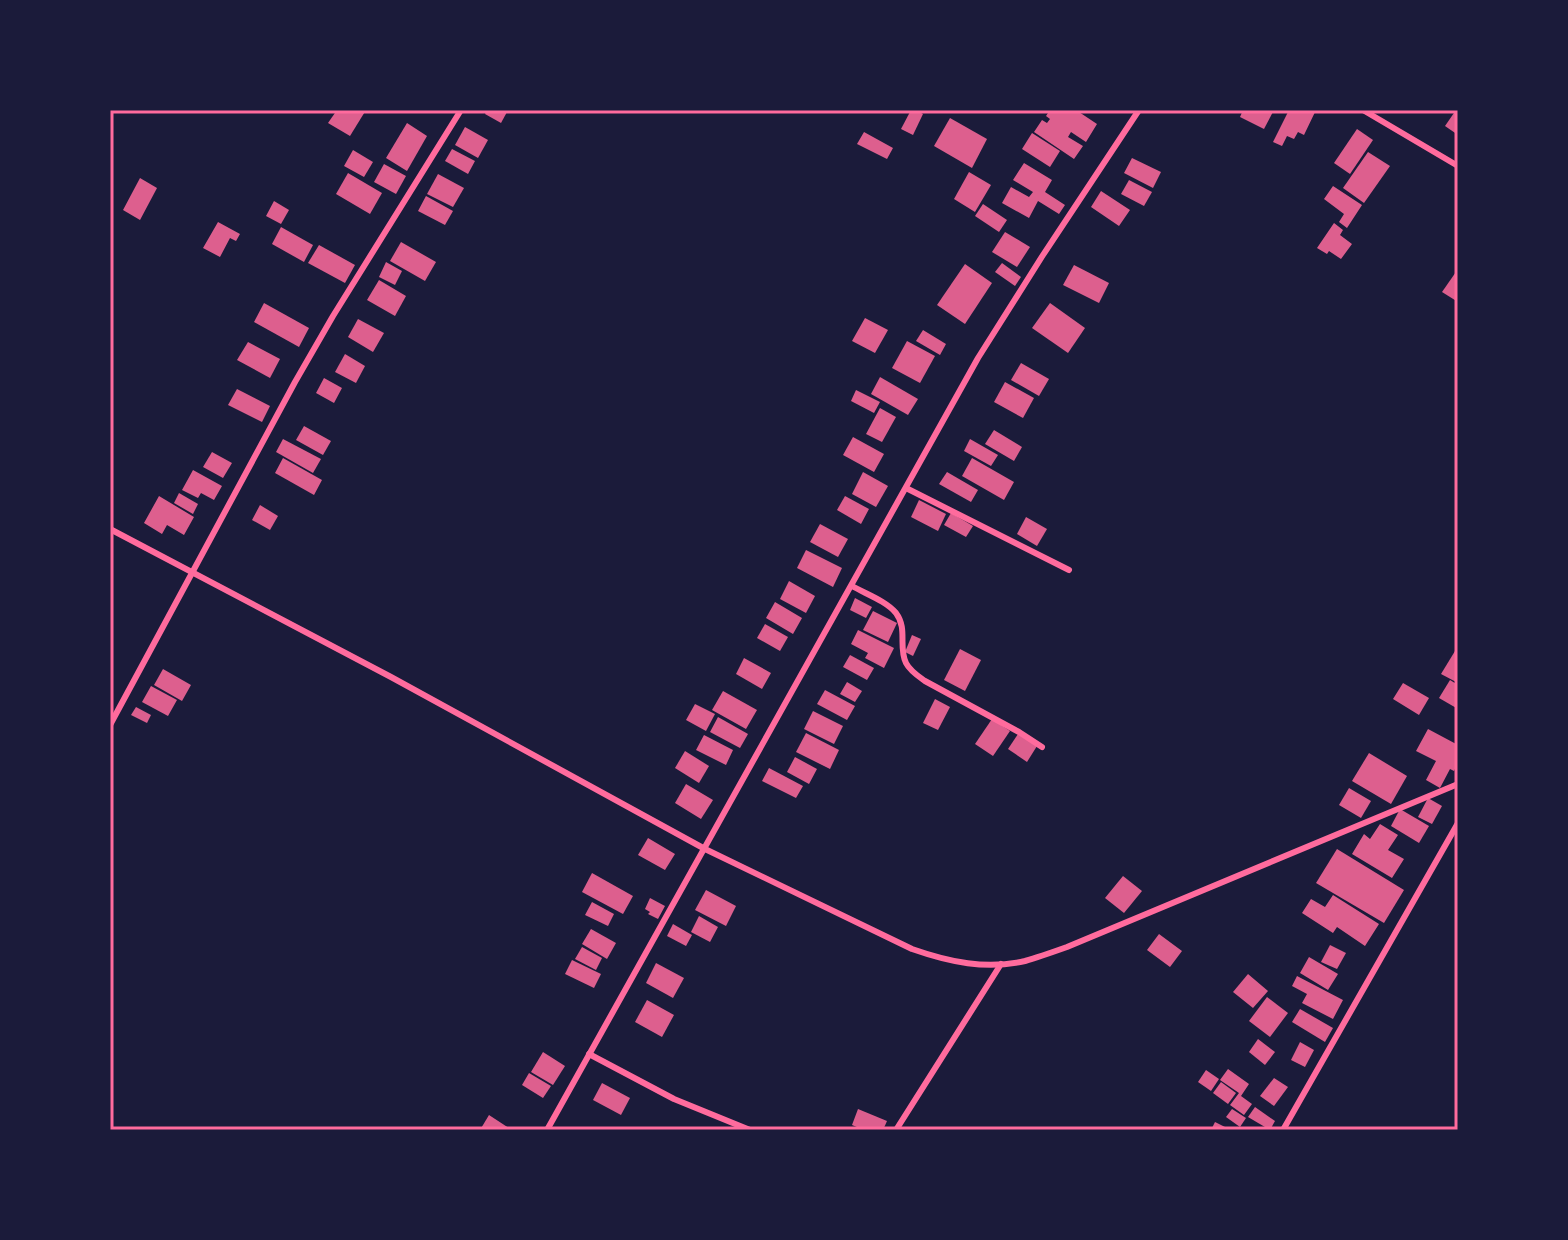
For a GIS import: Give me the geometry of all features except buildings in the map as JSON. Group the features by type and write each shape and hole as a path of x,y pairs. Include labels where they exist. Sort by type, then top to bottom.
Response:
{"street":[{"path":"110,725 310,355 461,110"},
{"path":"547,1130 978,358 1139,110"},
{"path":"1363,110 1458,166"},
{"path":"906,488 1069,570"},
{"path":"110,529 391,677 705,849 912,949 965,964 976,966 1024,961 1067,947 1458,784"},
{"path":"852,586 897,614 903,627 902,652 912,671 1042,747"},
{"path":"1283,1130 1458,823"},
{"path":"896,1130 1001,964"},
{"path":"589,1054 674,1099 750,1130"}]}
